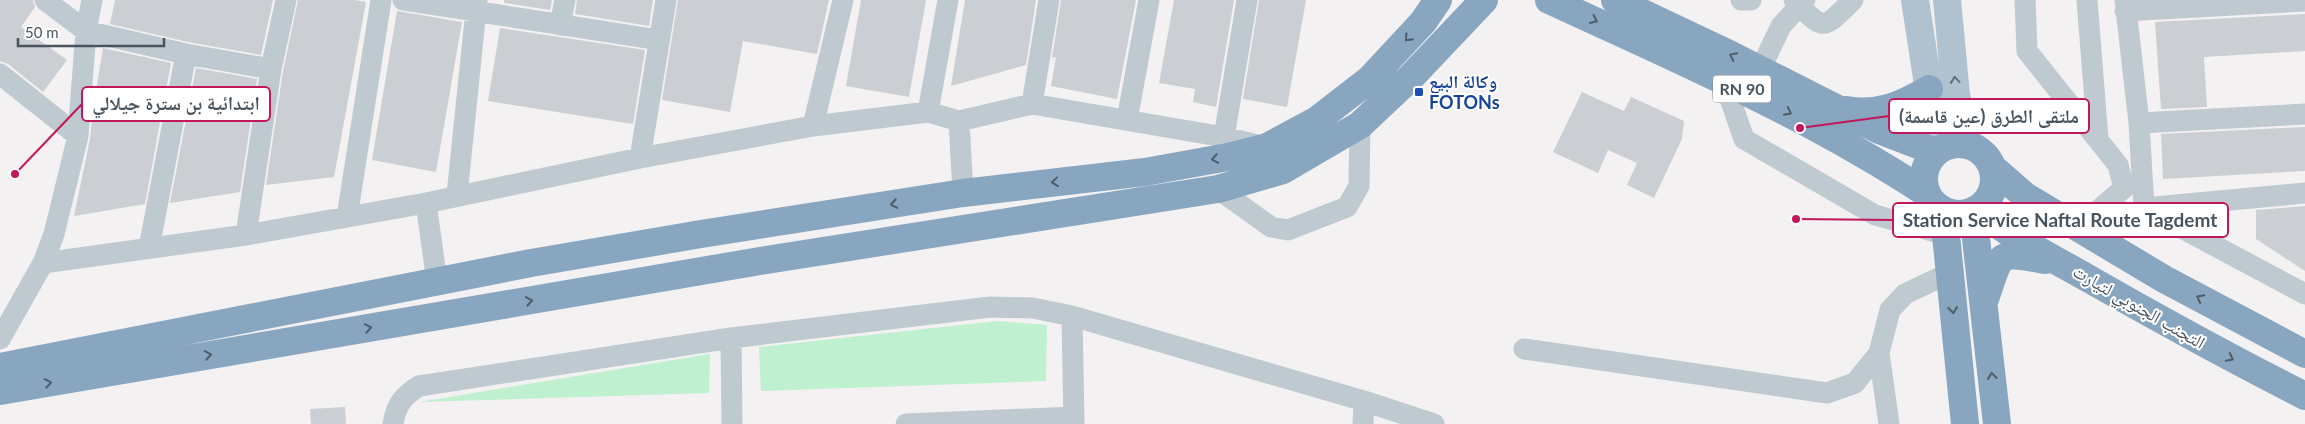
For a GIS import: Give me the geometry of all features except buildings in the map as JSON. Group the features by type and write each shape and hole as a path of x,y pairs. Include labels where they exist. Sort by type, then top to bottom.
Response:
{"highway":[{"path":"0,367 532,263 701,234 963,192 1145,172 1228,157 1267,147 1318,120 1370,79 1423,22 1438,0"},
{"path":"0,391 770,259 1218,189 1283,170 1360,125 1412,76 1484,0"},
{"name":"RN 90","path":"1549,0 1816,126 1873,158 1937,212"},
{"name":"RN 90","path":"1615,0 1840,109 1879,130 1937,151"},
{"path":"1840,109 1873,112 1889,109 1929,89"},
{"path":"1937,212 1951,214 1975,210 1990,196 1994,178 1993,168 1983,154 1968,145 1953,144 1937,151 1930,159 1924,175 1937,212 1949,273 1965,424"},
{"name":"التجنب الجنوبي لتيارت","path":"1993,168 2025,196 2078,228 2164,279 2305,354"},
{"path":"1975,210 1983,303 1997,424"},
{"name":"التجنب الجنوبي لتيارت","path":"1975,210 2061,263 2201,343 2305,396"},
{"path":"1983,303 1998,264 2007,255 2016,254 2061,263"}],"main road":[{"path":"1915,0 1937,151"},
{"path":"1947,0 1956,95 1968,145"}],"street":[{"path":"45,0 86,31 186,54 271,69"},
{"path":"0,339 43,263 54,234 78,136 86,31 92,0"},
{"path":"246,236 271,69 286,0"},
{"path":"347,217 382,0"},
{"path":"403,0 476,6 560,25 659,40"},
{"path":"560,25 565,0"},
{"path":"640,158 666,0"},
{"path":"813,126 843,0"},
{"path":"928,112 948,0"},
{"path":"1032,104 1049,0"},
{"path":"1128,120 1149,0"},
{"path":"1224,137 1247,0"},
{"path":"1741,0 1751,0"},
{"path":"1760,70 1781,26 1800,2 1816,23 1823,24 1831,22 1853,0"},
{"path":"2025,0 2027,51 2118,165 2124,188 2078,228"},
{"path":"2087,0 2098,139"},
{"path":"2144,208 2139,123 2125,5 2305,1"},
{"path":"457,196 476,6"},
{"path":"149,248 186,54"},
{"path":"0,74 78,136"},
{"path":"1724,81 1744,139 1875,216 1937,212"},
{"path":"43,263 246,236 426,203 640,158 813,126 928,112 959,121 1032,104 1224,137 1267,147"},
{"path":"2139,123 2305,114"},
{"path":"959,121 963,192"},
{"path":"1218,189 1271,227 1288,230 1347,207 1360,186 1360,125"},
{"path":"2144,208 2305,193"},
{"path":"426,203 437,282"},
{"path":"2144,208 2305,294"},
{"path":"1889,424 1879,353 1890,310 1904,294 1949,273"},
{"path":"393,424 396,408 404,396 420,386 731,338 990,307 1033,308 1072,316 1364,401 1434,424"},
{"path":"906,424 1074,421 1072,316"},
{"path":"731,338 732,424"},
{"path":"1524,349 1827,393 1855,383 1879,353"},
{"path":"1363,424 1364,401"}],"green space":[{"path":"997,321 1047,325 1046,381 761,391 759,347"},
{"path":"710,354 709,393 419,402"}],"place":[{"name":"وكالة البيع FOTONs","path":"1419,92"},
{"name":"ملتقى الطرق (عين قاسمة)","path":"1800,128"},
{"name":"ابتدائية بن سترة جيلالي","path":"15,174"},
{"name":"Station Service Naftal Route Tagdemt","path":"1796,219"}]}
